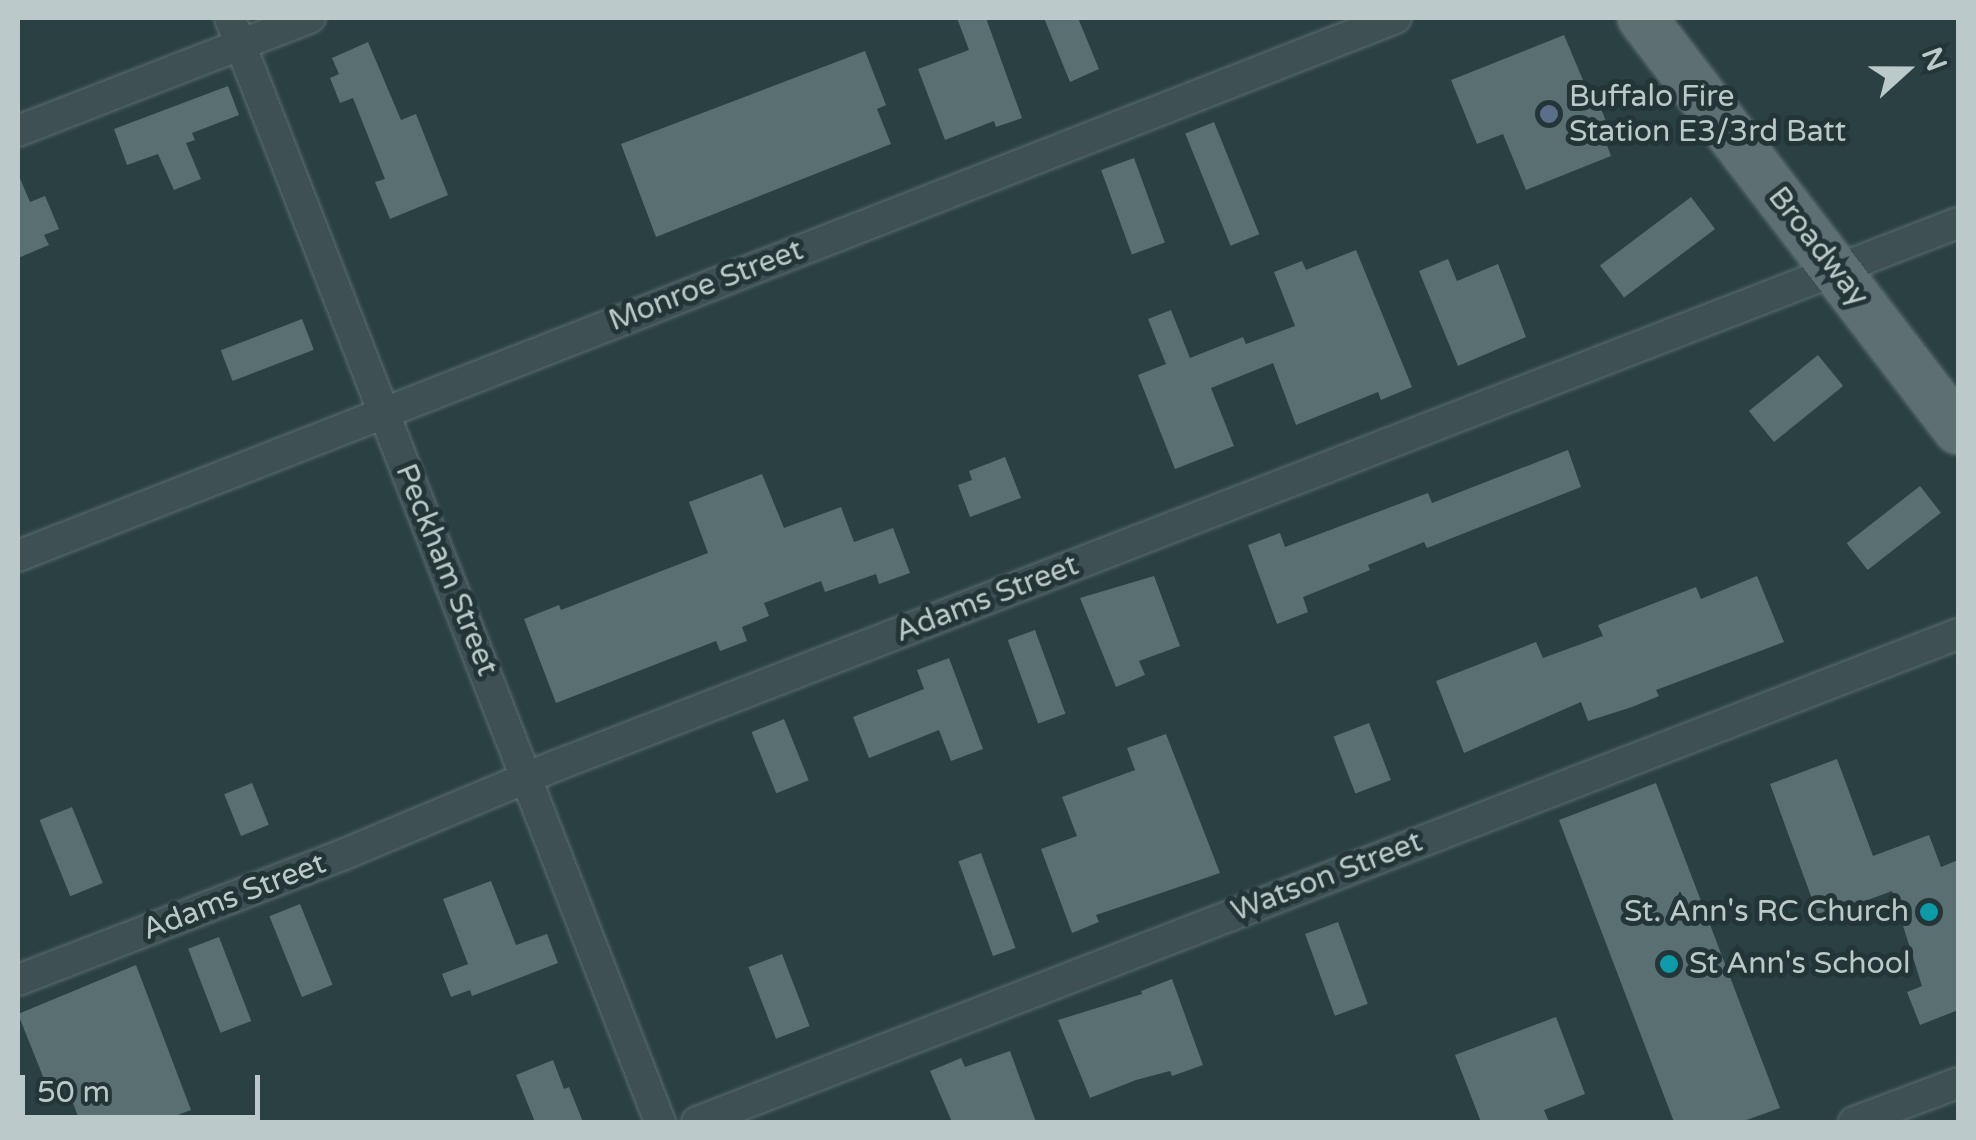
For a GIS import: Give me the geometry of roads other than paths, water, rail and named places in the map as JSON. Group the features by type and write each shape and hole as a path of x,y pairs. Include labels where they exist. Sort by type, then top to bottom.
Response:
{"main road":[{"name":"Broadway","path":"1642,18 1958,430"}],"street":[{"path":"18,130 236,31 310,18"},
{"name":"Monroe Street","path":"18,556 1396,18"},
{"name":"Peckham Street","path":"236,31 660,1122"},
{"name":"Adams Street","path":"18,980 342,855 528,777 1958,223"},
{"name":"Watson Street","path":"697,1122 1958,634"},
{"path":"1854,1122 1958,1083"}],"place":[{"name":"Buffalo Fire Station E3/3rd Batt","path":"1549,114"},
{"name":"St. Ann's RC Church","path":"1929,912"},
{"name":"St Ann's School","path":"1669,964"}]}
